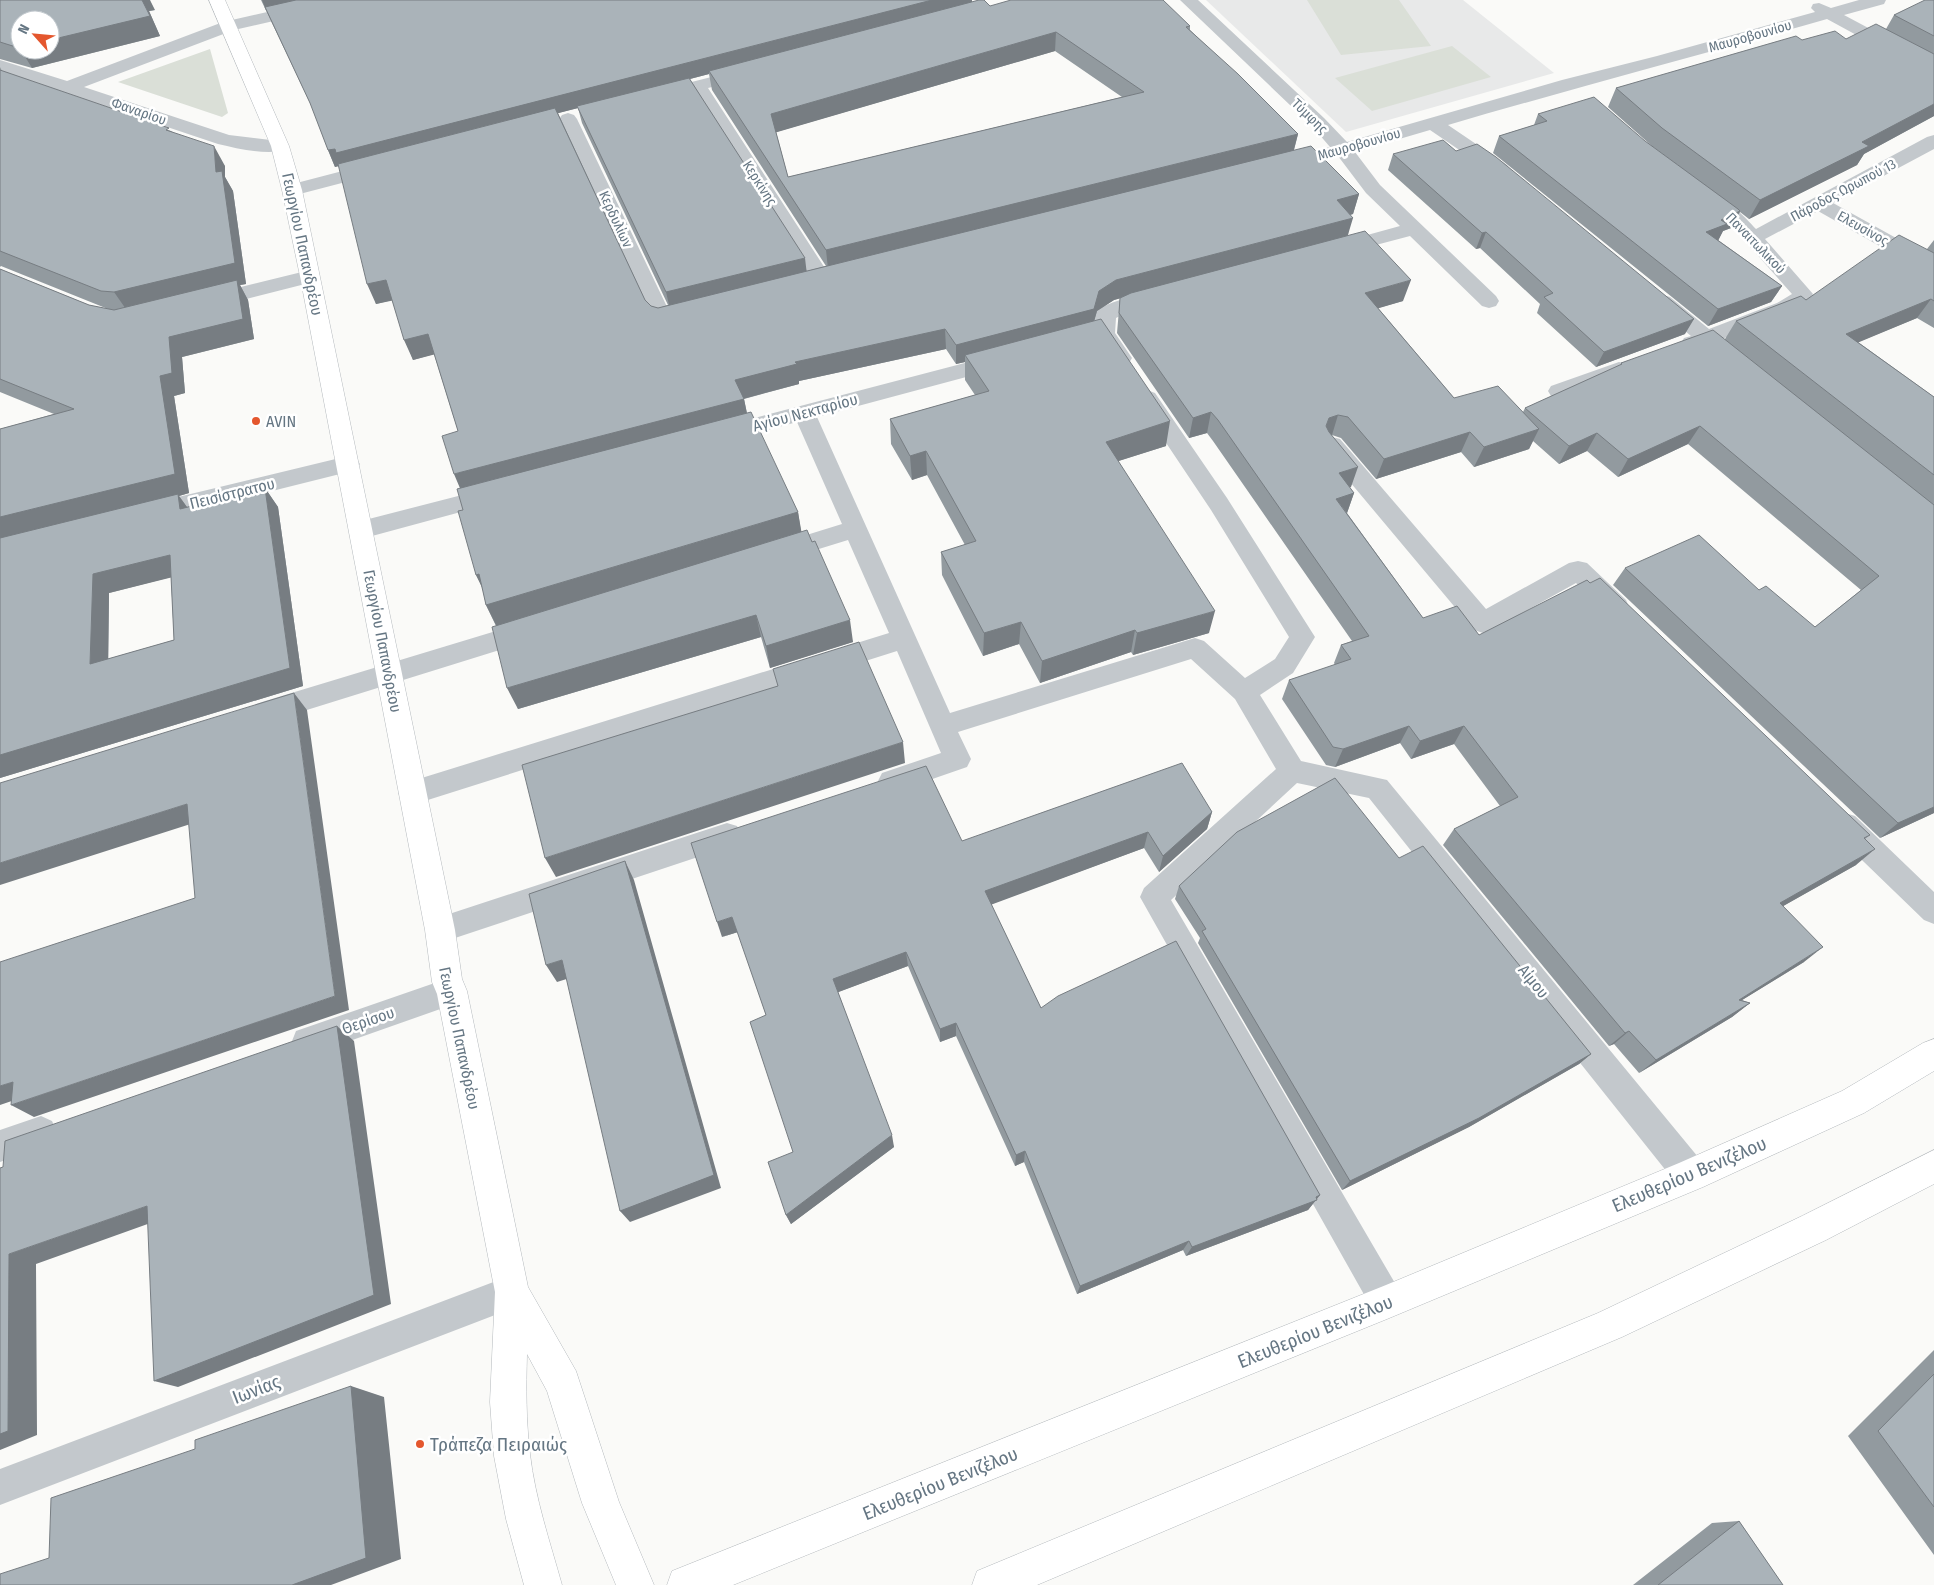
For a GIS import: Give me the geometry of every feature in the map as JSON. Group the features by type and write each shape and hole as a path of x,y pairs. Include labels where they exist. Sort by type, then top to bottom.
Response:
{"main road":[{"name":"Γεωργίου Παπανδρέου","path":"217,0 280,146 292,190 310,276 440,930 447,982 452,992 512,1292 508,1402 512,1456 525,1519 544,1585"},
{"name":"Ελευθερίου Βενιζέλου","path":"686,1585 1387,1302 1691,1175 1853,1102 1934,1054"},
{"path":"991,1585 1610,1325 1814,1228 1934,1166"},
{"name":"Γεωργίου Παπανδρέου","path":"512,1292 563,1384 601,1503 635,1585"}],"street":[{"path":"68,87 229,26 342,0"},
{"name":"Τύμφης","path":"1188,0 1318,122 1343,149 1373,189 1489,301"},
{"path":"1808,0 1827,14 1934,70"},
{"name":"Μαυροβουνίου","path":"1266,169 1343,149 1568,84 1878,0"},
{"name":"Φαναρίου","path":"0,65 224,140 253,145 280,146"},
{"path":"642,100 764,68"},
{"path":"1568,84 1588,101"},
{"name":"Κερκίνης","path":"698,86 822,279"},
{"name":"Κερδυλίων","path":"549,124 578,117 663,319 700,310"},
{"path":"1433,122 1513,179"},
{"name":"Πάροδος Ωρωπού 13","path":"1753,238 1934,142"},
{"path":"292,190 397,163"},
{"name":"Παναιτωλικού","path":"1691,186 1737,220 1802,292 1800,300 1784,308 1706,338"},
{"name":"Ελευσίνος","path":"1818,203 1934,268"},
{"path":"1320,254 1414,229"},
{"path":"803,284 841,274"},
{"path":"186,307 310,276"},
{"path":"1647,289 1744,368"},
{"path":"1168,294 1121,307 1106,314 1095,336 1134,378 1219,504 1302,637 1284,666 1244,692"},
{"path":"1669,351 1706,338"},
{"name":"Αγίου Νεκταρίου","path":"698,440 1020,356"},
{"path":"1559,391 1642,361"},
{"path":"804,412 957,759 873,787"},
{"path":"1332,445 1483,623 1578,570 1635,624"},
{"name":"Πεισίστρατου","path":"125,519 348,464"},
{"path":"361,530 515,489"},
{"path":"761,558 856,529"},
{"path":"237,720 551,624"},
{"path":"412,793 903,639"},
{"path":"942,726 1195,648 1244,692 1292,771 1154,897 1387,1302"},
{"name":"Αίμου","path":"1292,771 1377,788 1691,1175"},
{"path":"1827,808 1931,904"},
{"path":"440,930 750,828"},
{"name":"Θερίσου","path":"282,1049 452,992"},
{"path":"0,1146 66,1123"},
{"name":"Ιωνίας","path":"0,1487 512,1292"}],"shaded area":[{"path":"1206,0 1463,0 1554,73 1346,132"},
{"path":"1307,0 1399,0 1431,46 1341,55"},
{"path":"1452,46 1491,77 1372,111 1335,78"},
{"path":"210,49 228,113 222,117 118,82"}],"building":[{"path":"0,0 142,0 150,16 60,38 60,10 10,10 10,45 0,42"},
{"path":"296,0 932,0 336,153 335,149 328,150 310,103 265,7"},
{"path":"979,0 984,0 990,6 1011,0 1163,0 1190,26 1186,27 1238,74 1298,134 826,250 709,71","holes":["1056,32 1144,92 788,177 771,114"]},
{"path":"1925,0 1934,0 1934,36 1894,15"},
{"path":"1876,24 1934,54 1934,104 1862,142 1869,146 1760,200 1662,128 1616,88 1796,36 1802,40 1835,31 1846,39"},
{"path":"0,70 169,128 166,130 214,146 216,172 222,171 235,263 114,292 101,291 0,251"},
{"path":"689,78 805,258 666,292 577,106"},
{"path":"1594,97 1645,141 1740,211 1721,220 1727,224 1706,232 1782,286 1718,309 1499,136 1547,121 1538,114"},
{"path":"555,108 645,300 651,306 658,308 1311,146 1359,194 1337,200 1353,218 1116,280 1099,291 1094,309 956,345 945,329 795,362 797,364 735,380 744,399 454,474 442,436 458,431 428,334 404,340 386,280 367,284 338,164"},
{"path":"1443,140 1456,151 1477,144 1496,157 1694,319 1604,352 1544,297 1553,293 1486,232 1482,233 1393,154"},
{"path":"1365,231 1411,280 1365,293 1454,398 1498,386 1539,429 1484,447 1470,432 1384,459 1348,417 1338,415 1329,418 1326,426 1329,432 1358,467 1339,473 1354,493 1336,499 1423,618 1457,606 1479,635 1587,580 1590,583 1600,578 1870,835 1864,838 1875,849 1780,903 1823,947 1739,1000 1750,1003 1656,1060 1629,1031 1625,1033 1454,829 1518,797 1464,726 1420,741 1409,726 1343,749 1333,747 1289,680 1351,659 1341,645 1369,636 1218,420 1211,412 1193,418 1119,313 1120,298 1131,293"},
{"path":"1899,235 1934,253 1934,301 1931,299 1846,334 1934,397 1934,475 1736,321 1801,296 1806,300"},
{"path":"0,269 89,305 114,310 237,280 243,319 169,337 172,373 160,376 175,474 0,517 0,429 74,409 0,379"},
{"path":"1101,319 1170,421 1106,442 1215,611 1137,633 1135,630 1042,661 1021,622 984,633 941,552 976,541 926,451 910,456 890,419 989,391 965,355"},
{"path":"1713,330 1934,505 1934,807 1898,823 1625,568 1699,535 1759,590 1766,586 1815,627 1879,576 1700,426 1628,459 1597,433 1569,446 1525,408 1621,363"},
{"path":"751,412 798,512 486,605 479,574 476,575 458,511 463,510 457,489"},
{"path":"265,488 290,668 0,755 0,538 178,494 180,509","holes":["170,555 174,640 90,664 93,574"]},
{"path":"807,530 812,542 815,541 850,620 766,646 756,615 507,688 492,627"},
{"path":"859,642 903,742 545,858 522,765 778,686 773,669"},
{"path":"294,693 335,996 11,1105 13,1082 0,1086 0,962 195,898 187,804 0,863 0,783"},
{"path":"1182,763 1212,812 1163,856 1148,832 985,891 1041,1008 1058,996 1176,941 1320,1195 1316,1197 1317,1200 1192,1247 1189,1241 1080,1286 1025,1151 1016,1155 956,1023 940,1029 906,952 833,979 892,1135 786,1215 768,1162 793,1152 750,1022 766,1015 732,917 717,922 691,843 926,766 962,841"},
{"path":"1335,778 1399,858 1423,846 1591,1054 1479,1118 1350,1181 1202,931 1206,929 1179,886 1237,832"},
{"path":"625,861 714,1175 620,1211 562,960 546,965 529,894"},
{"path":"337,1026 374,1295 154,1381 147,1206 9,1254 8,1431 0,1434 0,1168 3,1167 5,1141"},
{"path":"1934,1374 1934,1507 1878,1431"},
{"path":"351,1386 366,1558 292,1585 0,1585 0,1574 49,1558 51,1498 195,1449 195,1440"},
{"path":"1739,1521 1783,1585 1658,1585"}],"place":[{"name":"AVIN","path":"256,421"},
{"name":"Τράπεζα Πειραιώς","path":"420,1444"}]}
